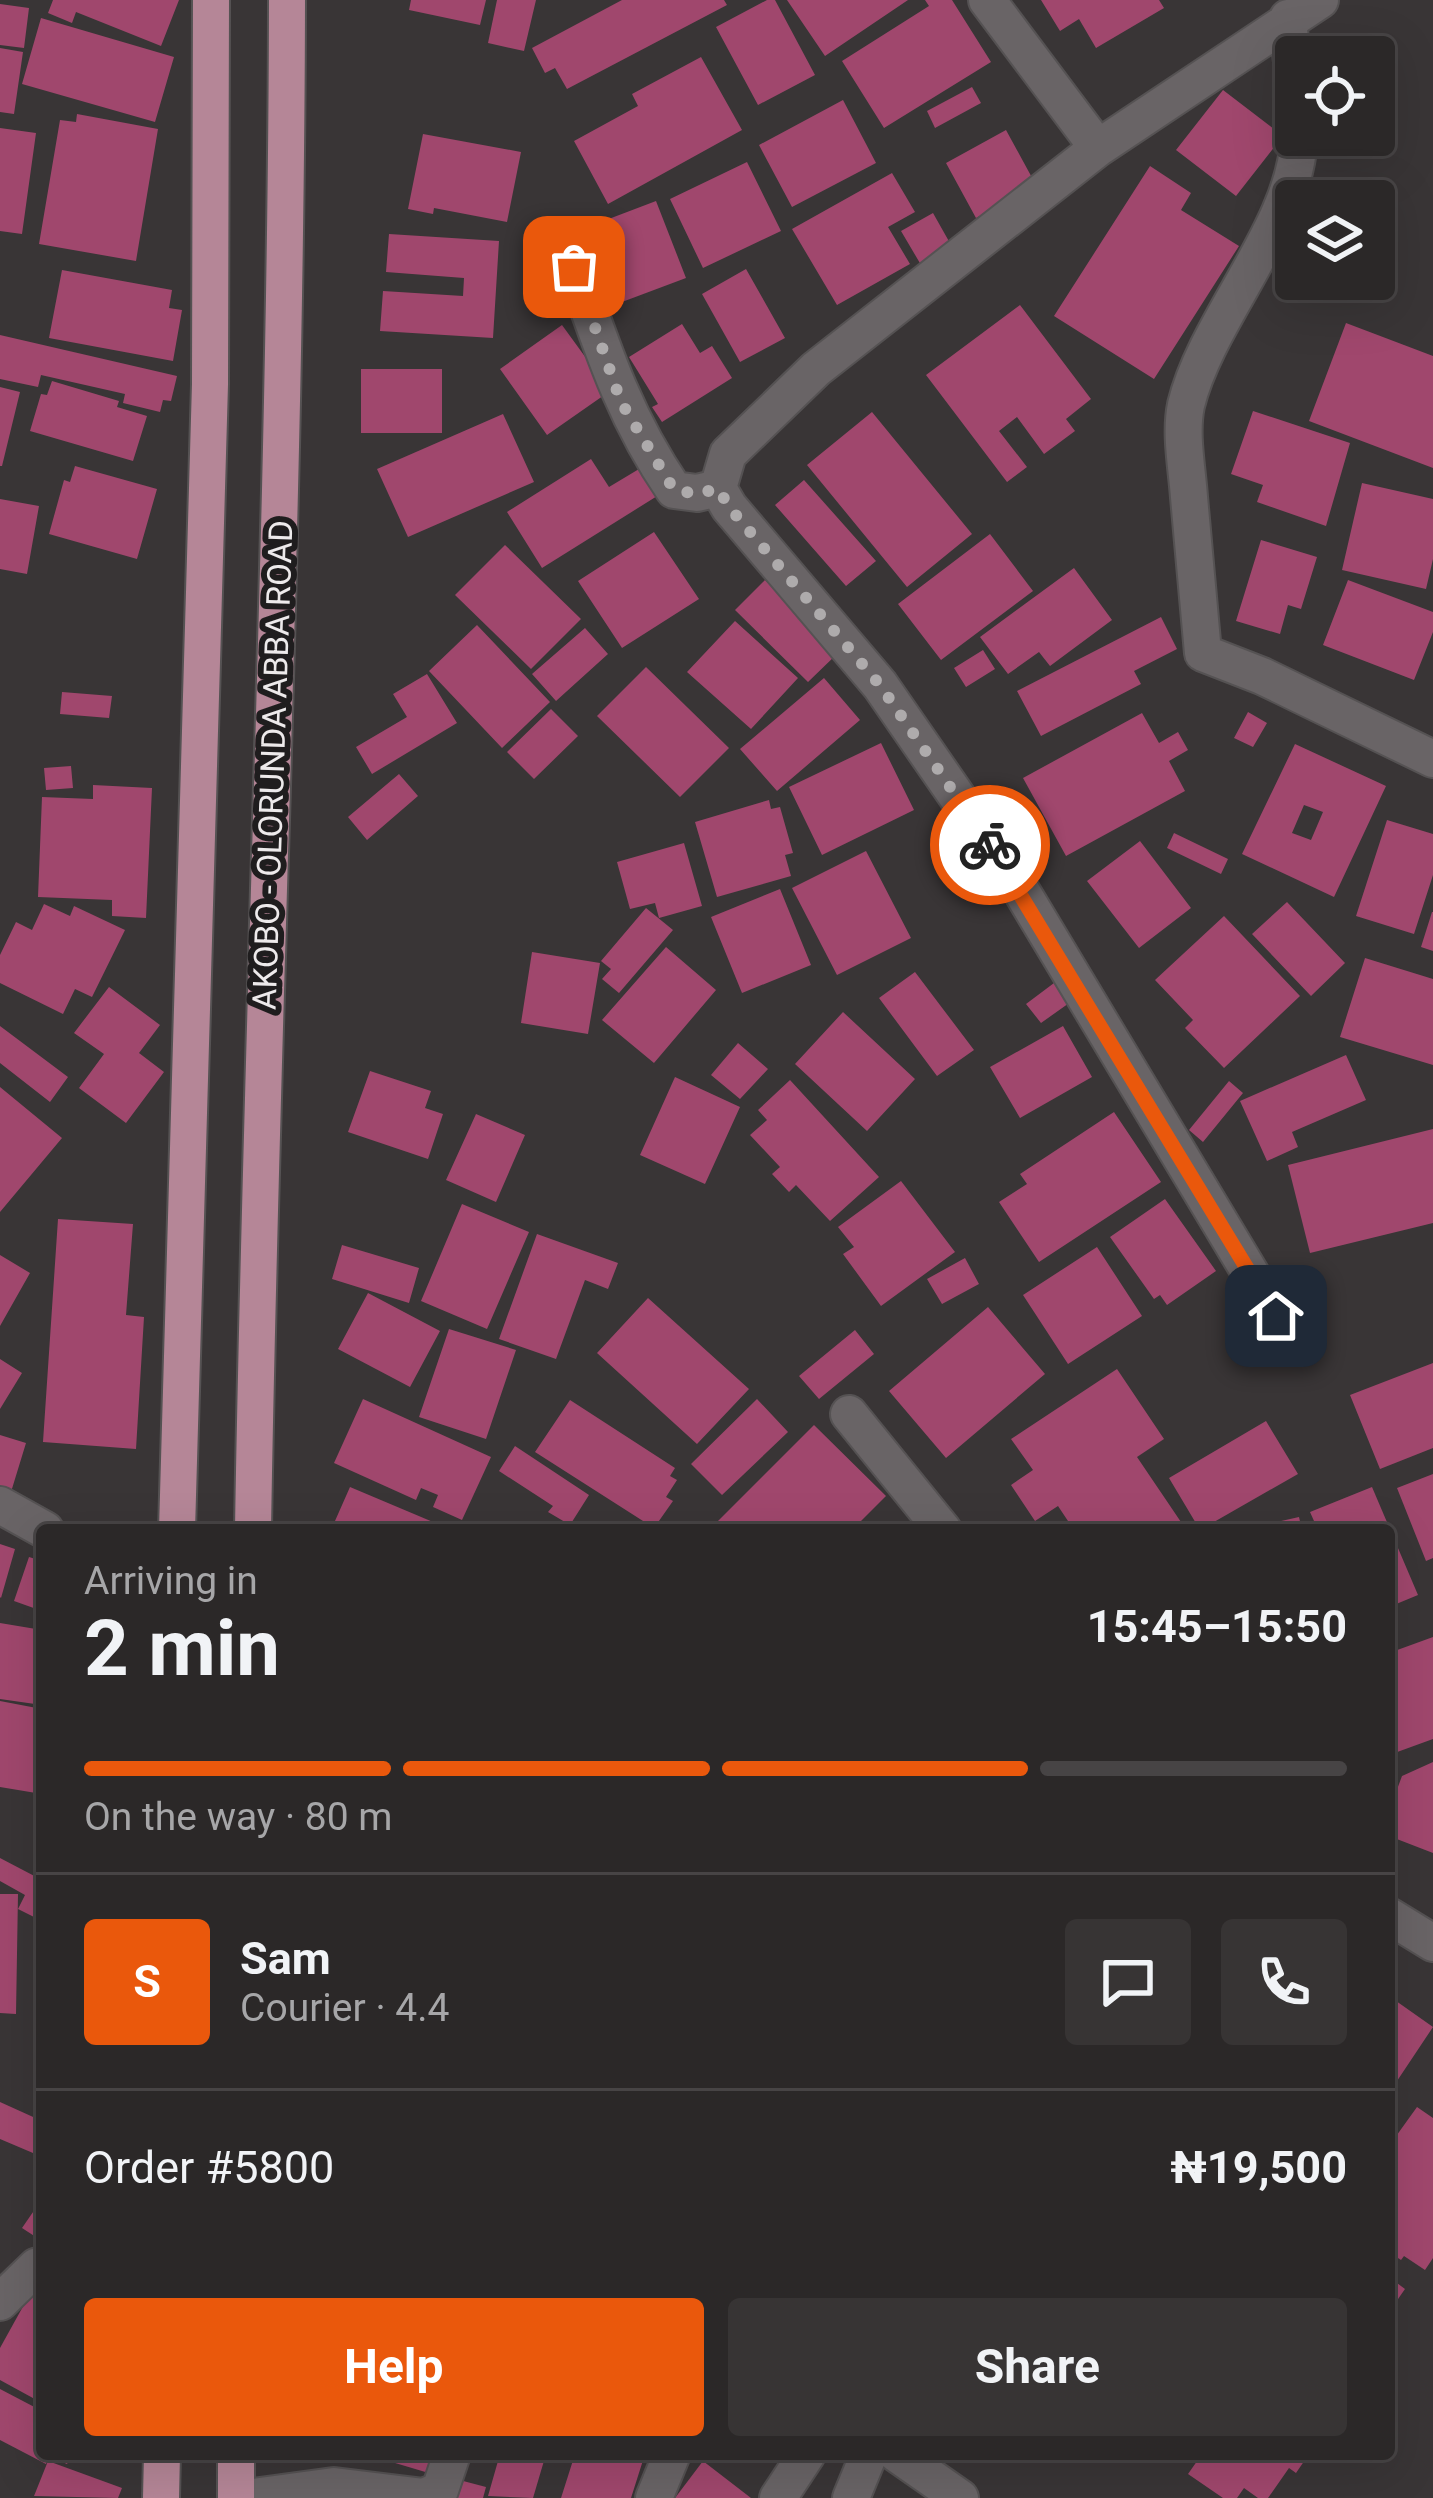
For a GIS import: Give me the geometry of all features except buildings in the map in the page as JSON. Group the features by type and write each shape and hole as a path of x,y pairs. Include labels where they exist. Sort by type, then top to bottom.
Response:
{"main road":[{"path":"177,1524 210,384 211,0"},
{"name":"AKOBO - OLORUNDA ABBA ROAD","path":"253,1524 258,1198 286,341 287,0"},
{"path":"161,2498 162,2460"},
{"path":"236,2460 236,2498"}],"street":[{"path":"987,0 1098,148"},
{"path":"1276,1316 1016,882 880,685 718,488 728,454 817,369 1098,148 1304,9"},
{"path":"1294,156 1285,194 1253,265 1205,351 1185,409 1203,653 1262,676 1433,759"},
{"path":"574,267 621,402 649,454 674,490 698,494 718,488"},
{"path":"849,1414 938,1524"},
{"path":"0,1505 36,1525"},
{"path":"1395,1920 1433,1943"},
{"path":"0,2302 36,2267"},
{"path":"247,2498 336,2470 405,2496 433,2495 440,2490 450,2460"},
{"path":"654,2498 670,2460"},
{"path":"851,2498 867,2460"},
{"path":"906,2460 960,2498"}],"way so far":[{"path":"574,267 621,402 674,490 698,494 718,488 880,685 990,845"}],"route":[{"path":"990,845 1276,1316"}]}
